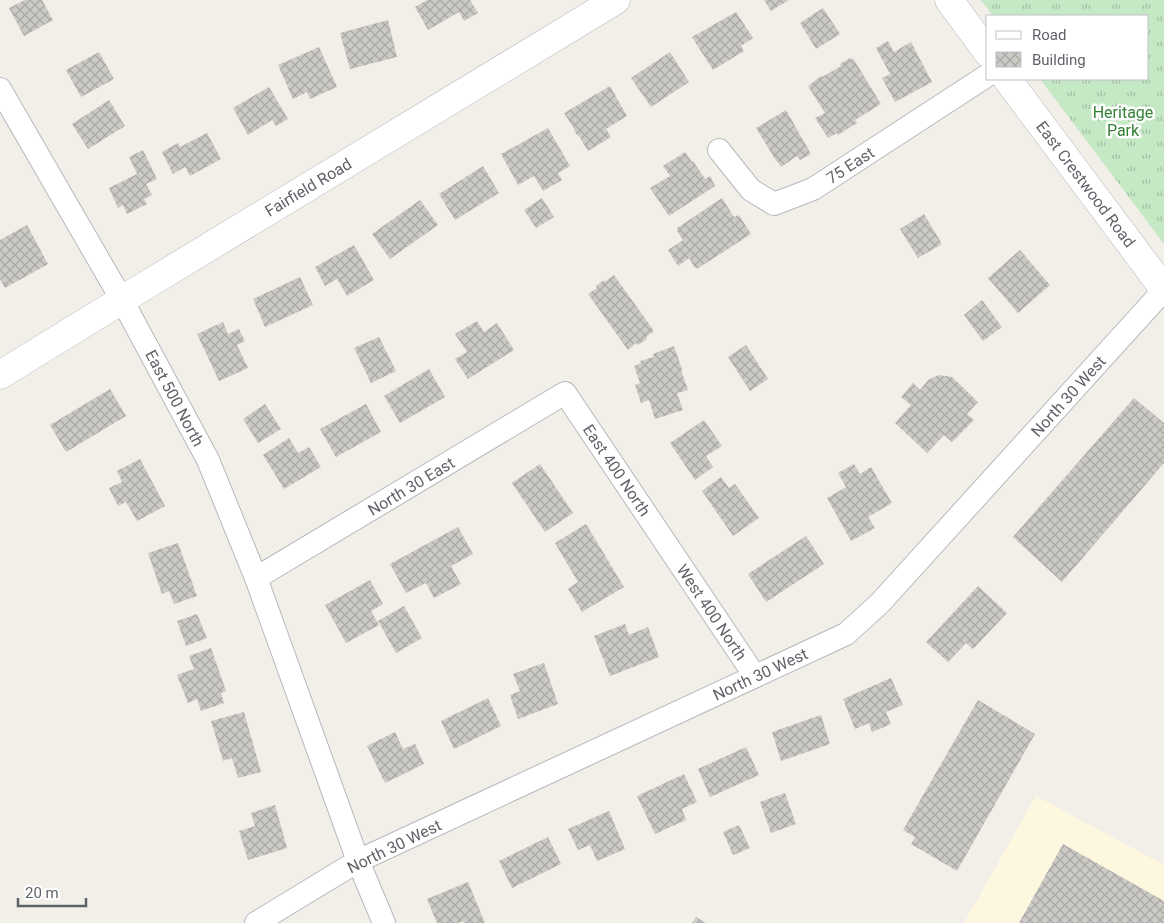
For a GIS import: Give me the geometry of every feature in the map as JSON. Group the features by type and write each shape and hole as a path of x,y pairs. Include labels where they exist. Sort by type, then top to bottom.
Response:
{"street":[{"name":"Fairfield Road","path":"0,375 616,0"},
{"path":"948,0 986,50"},
{"name":"75 East","path":"720,150 751,190 774,204 813,189 986,76"},
{"name":"East Crestwood Road","path":"1008,80 1164,290"},
{"name":"East 500 North","path":"0,89 122,300 208,460 256,578 358,861 384,923"},
{"name":"North 30 West","path":"256,923 358,861 846,634 880,604 1164,290"},
{"name":"North 30 East","path":"256,578 565,393"},
{"name":"East 400 North","path":"565,393 669,548"},
{"name":"West 400 North","path":"669,548 755,676"}],"shaded area":[{"path":"1036,796 1164,865 1164,923 964,923"}],"green space":[{"name":"Heritage Park","path":"981,0 1164,0 1164,244 1041,80 1149,80 1149,15 992,15"}],"building":[{"path":"25,0 42,0 53,20 24,36 9,8"},
{"path":"427,0 470,0 478,13 464,21 459,12 428,30 415,7"},
{"path":"764,0 789,0 771,11"},
{"path":"823,8 840,34 816,49 800,23"},
{"path":"736,12 753,38 741,46 744,51 713,70 692,37"},
{"path":"388,20 397,57 350,69 340,33"},
{"path":"888,41 894,52 911,42 932,82 895,102 882,78 890,74 876,48"},
{"path":"319,47 337,87 310,99 307,92 293,99 278,65"},
{"path":"99,52 114,79 81,97 66,70"},
{"path":"670,52 689,82 651,107 631,78"},
{"path":"850,58 851,60 853,58 881,104 855,120 857,123 838,135 837,133 828,138 815,118 825,113 808,86 821,76 841,66 840,64"},
{"path":"610,86 627,116 606,129 611,137 588,151 564,113"},
{"path":"269,87 288,119 276,126 272,120 248,135 233,108"},
{"path":"109,100 125,126 88,149 72,124"},
{"path":"786,110 811,154 800,160 797,156 781,167 756,128"},
{"path":"548,128 570,166 558,173 562,180 543,191 534,176 518,185 501,154"},
{"path":"207,133 221,159 190,176 185,167 173,174 162,152 178,143 180,147"},
{"path":"143,150 157,179 146,184 152,195 144,199 147,204 127,214 123,205 118,208 109,188 137,174 129,157"},
{"path":"685,152 705,179 710,176 715,186 669,216 650,188 670,176 663,166"},
{"path":"483,166 499,193 455,220 439,194"},
{"path":"542,198 554,217 536,228 524,210"},
{"path":"722,198 734,217 739,215 751,234 697,269 689,258 678,266 668,250 683,240 677,228"},
{"path":"420,200 438,225 390,259 372,234"},
{"path":"924,214 942,244 918,258 900,229"},
{"path":"27,225 48,264 5,288 0,279 0,240"},
{"path":"354,245 374,280 347,296 337,279 325,286 315,267"},
{"path":"1020,250 1050,285 1018,313 988,278"},
{"path":"614,275 654,331 646,337 647,339 638,345 636,343 628,350 588,294 604,280 605,282"},
{"path":"300,277 313,305 265,327 253,299"},
{"path":"982,300 1002,327 983,341 964,315"},
{"path":"477,321 484,332 497,323 514,350 468,379 455,359 467,352 455,334"},
{"path":"223,322 228,334 239,329 245,341 237,345 248,368 219,381 197,334"},
{"path":"379,337 396,371 371,383 354,348"},
{"path":"746,345 768,379 750,391 728,357"},
{"path":"674,346 688,390 677,393 683,410 655,419 649,400 641,403 635,385 640,383 634,366 641,363 640,361 654,357 653,354"},
{"path":"429,369 445,397 400,423 384,396"},
{"path":"939,375 952,377 978,402 967,414 974,420 952,442 944,435 927,453 895,423 911,405 901,397 913,383 920,390 928,380"},
{"path":"110,389 126,416 66,452 50,425"},
{"path":"1134,398 1164,423 1164,463 1062,582 1013,537"},
{"path":"265,404 281,429 258,443 243,419"},
{"path":"366,404 381,432 336,457 320,429"},
{"path":"704,420 722,446 706,456 713,467 695,480 670,443"},
{"path":"289,438 298,453 309,447 321,467 284,489 263,455"},
{"path":"140,459 165,506 137,521 126,502 118,506 109,488 122,482 117,471"},
{"path":"540,464 573,513 545,532 512,483"},
{"path":"854,464 860,474 871,467 892,503 868,517 875,528 851,541 827,498 846,487 838,473"},
{"path":"721,477 729,488 735,484 759,518 733,536 702,491"},
{"path":"586,524 624,587 582,612 568,589 578,582 555,543"},
{"path":"458,527 473,554 451,566 461,584 434,598 426,583 406,593 390,564"},
{"path":"806,536 824,564 766,602 748,574"},
{"path":"178,543 197,596 174,604 169,591 162,594 148,553"},
{"path":"370,580 383,604 371,611 379,625 346,643 325,605"},
{"path":"978,586 1007,613 973,649 966,643 948,662 926,642"},
{"path":"404,606 422,638 396,653 378,621"},
{"path":"197,614 207,638 186,646 177,621"},
{"path":"625,624 629,635 648,627 659,657 610,676 594,636"},
{"path":"211,648 226,691 221,693 224,703 201,711 197,699 188,703 177,675 194,669 189,656"},
{"path":"544,663 558,704 518,719 510,695 520,691 513,674"},
{"path":"891,678 903,705 886,712 891,724 872,732 869,723 855,729 843,699"},
{"path":"488,698 501,726 454,749 441,721"},
{"path":"978,700 1035,734 957,871 911,844 915,837 903,830"},
{"path":"244,712 261,772 238,778 232,758 223,761 211,721"},
{"path":"821,715 830,744 781,761 772,732"},
{"path":"395,732 403,749 415,744 424,764 385,783 367,746"},
{"path":"746,747 759,775 710,797 698,769"},
{"path":"684,774 697,802 682,809 686,820 655,834 637,796"},
{"path":"785,793 796,824 771,833 760,802"},
{"path":"275,805 287,848 248,860 239,831 255,826 251,813"},
{"path":"609,811 625,849 597,861 590,845 578,850 568,829"},
{"path":"739,825 750,848 733,855 723,832"},
{"path":"548,837 561,864 512,888 499,861"},
{"path":"1063,844 1164,901 1164,923 1019,923"},
{"path":"468,882 485,923 464,923 463,921 458,923 437,923 427,899"},
{"path":"696,917 706,923 692,923"}]}
